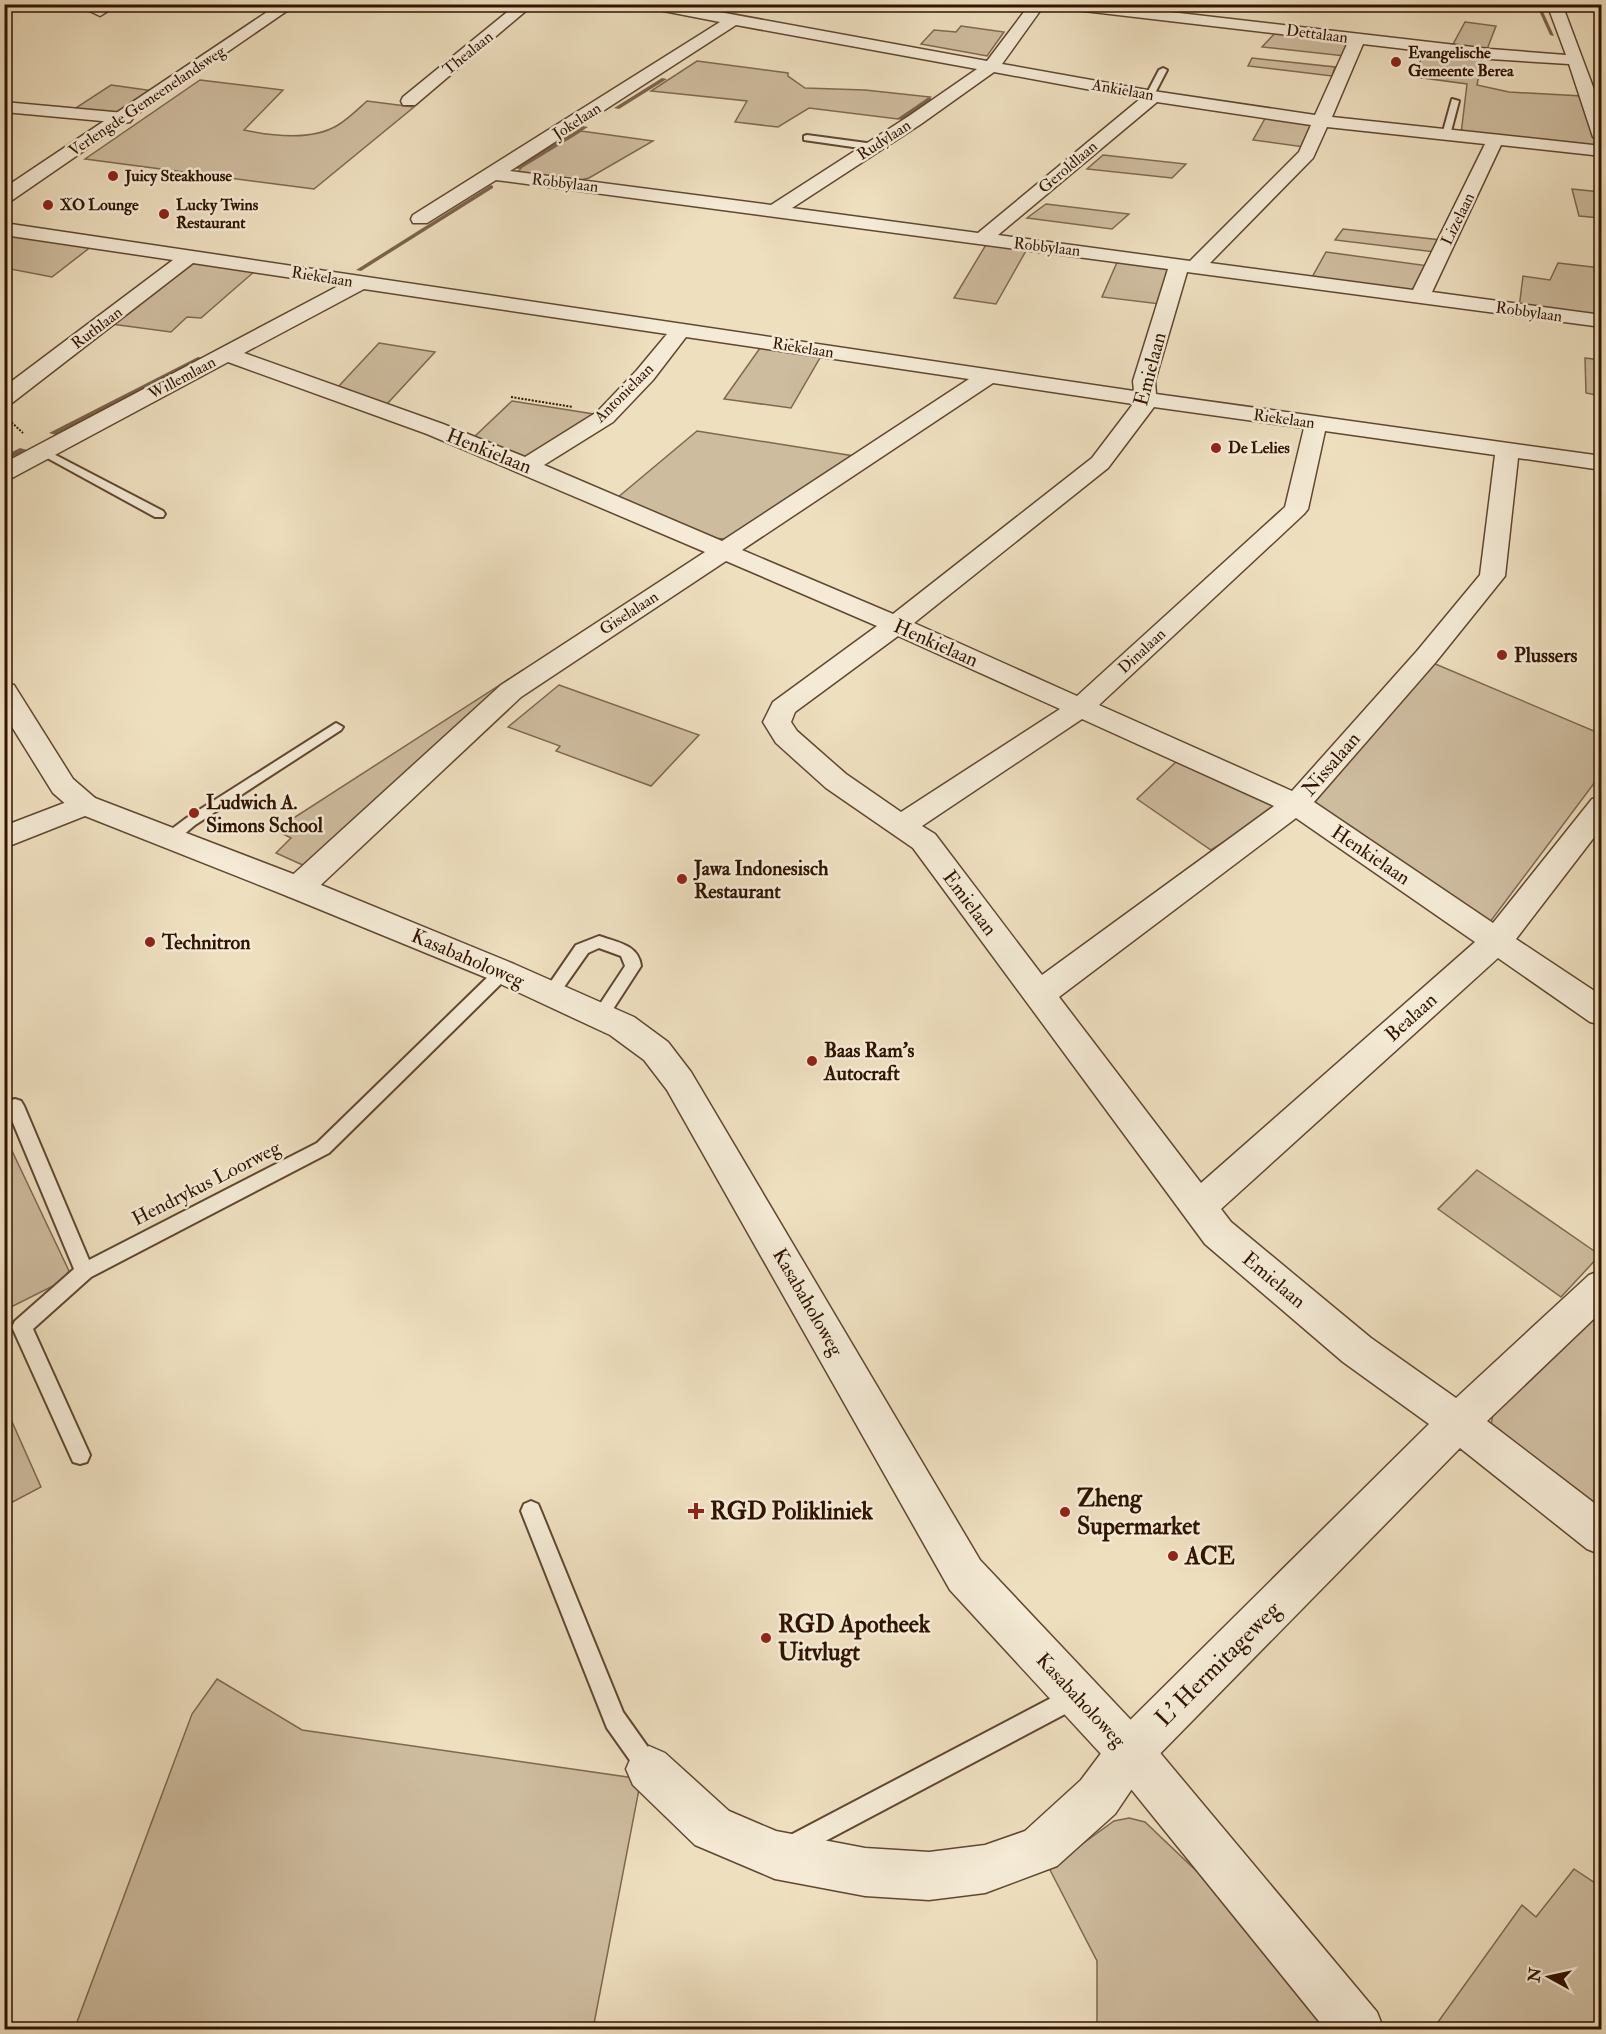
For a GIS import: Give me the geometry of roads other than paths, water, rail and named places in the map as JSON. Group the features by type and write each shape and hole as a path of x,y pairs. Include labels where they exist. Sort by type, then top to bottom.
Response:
{"street":[{"path":"82,4 100,11"},
{"name":"Verlengde Gemeenelandsweg","path":"4,197 290,4"},
{"name":"Thealaan","path":"409,101 527,4"},
{"name":"Ankielaan","path":"648,4 696,9 733,20 1152,95 1321,121 1602,151"},
{"name":"Rudylaan","path":"775,211 992,66 1038,4"},
{"name":"Dettalaan","path":"1058,4 1358,39 1576,60"},
{"path":"1554,4 1602,137"},
{"path":"1590,4 1602,5"},
{"name":"Jokelaan","path":"420,219 733,20"},
{"name":"Emielaan","path":"1358,39 1307,154 1301,162 1187,266 1144,381 1145,399 1142,409 1100,463 896,625 783,708 777,722 786,737 836,781 924,841 1218,1233 1356,1350 1458,1422 1602,1535"},
{"name":"Geroldlaan","path":"982,239 1152,95"},
{"path":"4,107 124,118"},
{"name":"Lizelaan","path":"1420,297 1495,140"},
{"name":"Robbylaan","path":"492,174 1602,321"},
{"name":"Riekelaan","path":"4,229 1145,399 1602,464"},
{"name":"Ruthlaan","path":"4,398 189,257"},
{"name":"Willemlaan","path":"4,473 359,283"},
{"name":"Antonielaan","path":"526,466 609,413 645,375 681,330"},
{"name":"Henkielaan","path":"227,354 435,429 726,550 1296,804 1602,1013"},
{"name":"Giselalaan","path":"298,888 511,691 989,376"},
{"name":"Dinalaan","path":"902,825 1080,708 1296,509 1316,423"},
{"name":"Nissalaan","path":"1038,995 1296,804 1426,657 1492,576 1507,450"},
{"path":"4,691 63,786 85,805 4,838"},
{"name":"Kasabaholoweg","path":"85,805 298,888 503,972 622,1026 656,1051 679,1080 965,1575 1130,1752 1359,2030"},
{"name":"Bealaan","path":"1198,1208 1497,941 1602,806"},
{"name":"L' Hermitageweg","path":"649,1769 712,1828 775,1855 865,1872 929,1876 985,1869 1040,1849 1098,1797 1130,1752 1458,1422 1602,1286"}],"lane":[{"path":"1152,95 1163,70"},
{"path":"1446,135 1455,101"},
{"path":"807,138 874,147"},
{"path":"44,452 159,514"},
{"path":"170,838 190,822 336,727"},
{"path":"551,993 582,949 599,942 627,952 632,957 633,966 600,1016"},
{"name":"Hendrykus Loorweg","path":"80,1455 22,1327 84,1271 323,1148 503,972"},
{"path":"15,1106 84,1271"},
{"path":"531,1511 615,1720 649,1769"},
{"path":"775,1855 1077,1696"}],"waterway":[{"path":"1538,5 1552,35"},
{"path":"617,108 664,79"},
{"path":"900,119 930,99"},
{"path":"517,168 585,127"},
{"path":"359,270 491,187"},
{"path":"53,433 200,358"},
{"path":"4,459 23,450"}],"place":[{"name":"Evangelische Gemeente Berea","path":"1396,62"},
{"name":"Juicy Steakhouse","path":"113,176"},
{"name":"XO Lounge","path":"48,205"},
{"name":"Lucky Twins Restaurant","path":"164,214"},
{"name":"De Lelies","path":"1216,448"},
{"name":"Plussers","path":"1502,655"},
{"name":"Ludwich A. Simons School","path":"194,813"},
{"name":"Jawa Indonesisch Restaurant","path":"682,879"},
{"name":"Technitron","path":"150,942"},
{"name":"Baas Ram's Autocraft","path":"812,1061"},
{"name":"RGD Polikliniek","path":"696,1511"},
{"name":"Zheng Supermarket","path":"1065,1512"},
{"name":"ACE","path":"1173,1556"},
{"name":"RGD Apotheek Uitvlugt","path":"766,1638"}]}
